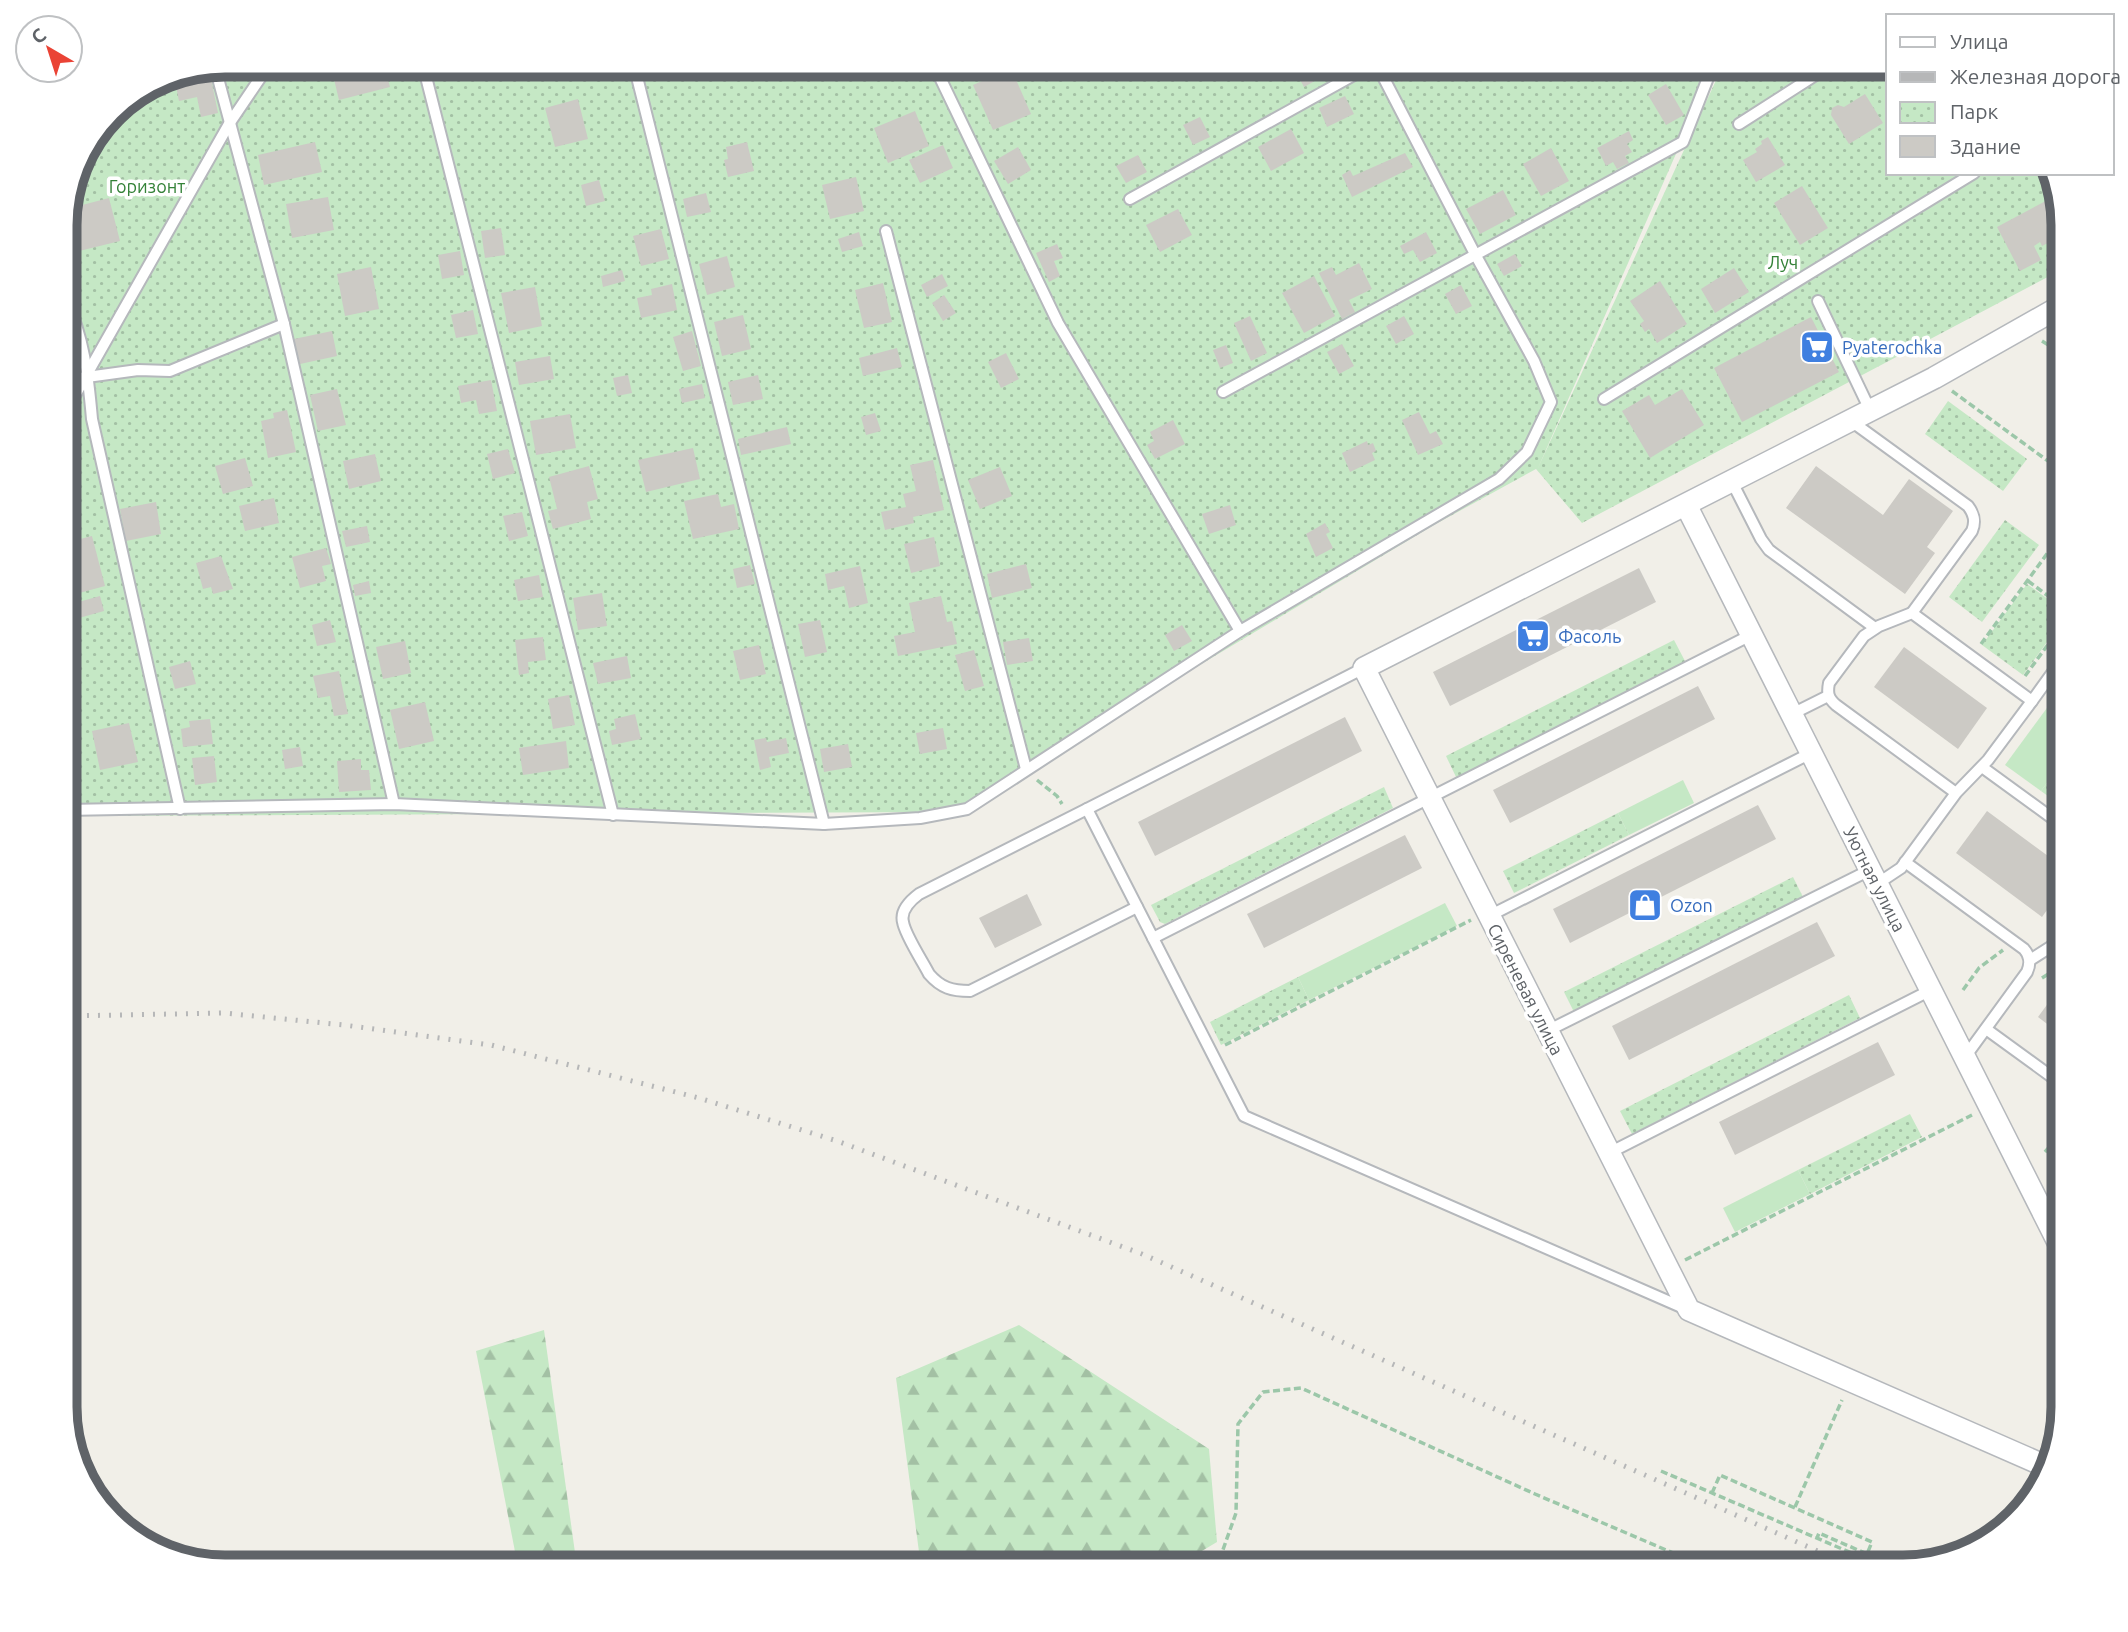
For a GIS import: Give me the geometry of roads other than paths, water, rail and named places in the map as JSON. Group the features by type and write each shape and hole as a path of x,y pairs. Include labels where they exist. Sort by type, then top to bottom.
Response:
{"street":[{"path":"1364,668 1934,378 2051,312"},
{"name":"Уютная улица","path":"1686,505 2051,1228"},
{"name":"Сиреневая улица","path":"1364,668 1689,1310"},
{"path":"1689,1310 2040,1464"}],"lane":[{"path":"217,77 284,324 394,804"},
{"path":"77,394 229,124 261,77"},
{"path":"426,77 613,815"},
{"path":"637,77 824,824"},
{"path":"940,77 1058,323 1240,631"},
{"path":"1130,199 1352,77"},
{"path":"77,810 394,804 824,824 920,818 967,809 1240,631 1499,479 1527,452 1551,401 1534,361 1380,77"},
{"path":"1223,391 1683,142 1708,77"},
{"path":"1740,124 1812,77"},
{"path":"1604,399 1972,175"},
{"path":"886,231 1026,769"},
{"path":"1818,301 1870,410"},
{"path":"77,323 89,375 92,419 180,809"},
{"path":"77,378 138,370 170,371 284,324"},
{"path":"1851,421 1968,506 1973,512 1974,524 1972,531 1912,613 1875,628 1864,636 1829,683 1828,696 1836,705 1956,793"},
{"path":"1732,482 1769,550 1875,628"},
{"path":"1912,613 2032,701"},
{"path":"1153,938 1751,635"},
{"path":"1137,907 970,991 954,991 943,987 929,975 903,923 905,908 919,894 1364,668"},
{"path":"1547,1031 1874,877 1895,874 1956,793 1982,767 2051,675"},
{"path":"1792,714 1828,696"},
{"path":"1488,914 1811,753"},
{"path":"1982,767 2051,817"},
{"path":"1087,808 1244,1116 1689,1310"},
{"path":"1905,862 2024,948 2030,960 2027,972 1965,1057"},
{"path":"2030,960 2051,947"},
{"path":"1609,1153 1931,990"},
{"path":"1986,1029 2051,1077"},
{"path":"2048,1222 2051,1218"}],"railway":[{"path":"77,1016 224,1013 344,1025 491,1045 699,1098 837,1141 1142,1254 1827,1555"}],"place":[{"name":"Pyaterochka","path":"1817,347"},
{"name":"Фасоль","path":"1533,636"},
{"name":"Ozon","path":"1645,905"}],"park label":[{"name":"Горизонт","path":"147,186"},
{"name":"Луч","path":"1783,262"}]}
